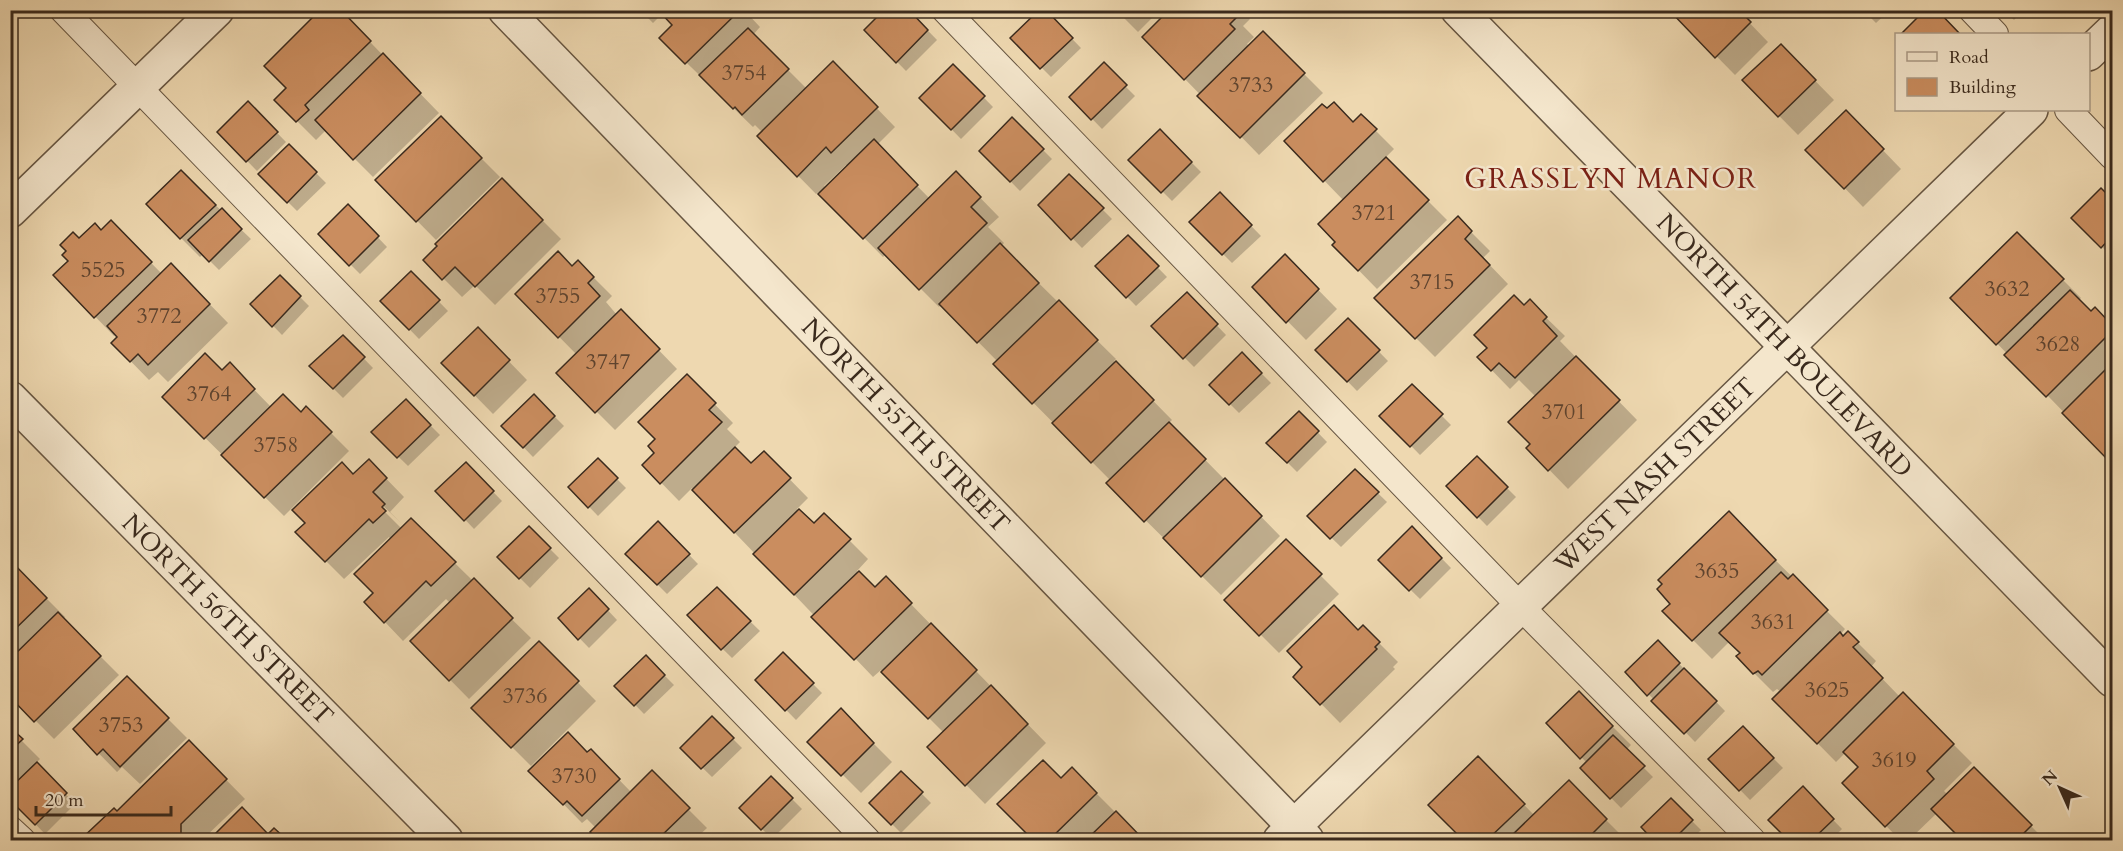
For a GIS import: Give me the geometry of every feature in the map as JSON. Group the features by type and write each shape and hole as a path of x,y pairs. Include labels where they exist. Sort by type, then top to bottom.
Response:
{"street":[{"path":"10,211 217,10"},
{"name":"NORTH 55TH STREET","path":"505,10 1293,836"},
{"name":"NORTH 54TH BOULEVARD","path":"1458,10 2112,680"},
{"path":"2090,52 2112,31"},
{"name":"WEST NASH STREET","path":"1293,836 1520,606 2030,111"},
{"name":"NORTH 56TH STREET","path":"10,398 446,840"}],"lane":[{"path":"63,10 867,840"},
{"path":"945,10 1520,606 1752,840"},
{"path":"1972,10 1994,33"},
{"path":"2069,111 2112,156"},
{"path":"10,829 22,840"}],"building":[{"path":"320,10 341,10 371,41 305,105 309,110 296,122 274,100 286,88 264,66"},
{"path":"658,10 740,10 685,64 659,38 672,25"},
{"path":"884,10 909,10 928,30 896,63 864,30"},
{"path":"1039,10 1046,10 1073,38 1040,69 1010,38"},
{"path":"1169,10 1229,10 1236,18 1230,24 1235,29 1184,80 1142,37"},
{"path":"1669,10 1739,10 1751,22 1715,58"},
{"path":"1925,10 1937,10 1959,33 1902,33"},
{"path":"748,28 789,69 742,115 699,75"},
{"path":"1263,31 1305,73 1240,138 1197,96"},
{"path":"1781,44 1816,80 1778,117 1742,80"},
{"path":"383,53 421,93 353,160 315,120"},
{"path":"833,61 878,107 831,153 826,147 797,177 757,136"},
{"path":"1104,62 1127,85 1091,120 1069,97"},
{"path":"953,64 985,96 951,130 919,98"},
{"path":"248,101 278,132 246,162 217,132"},
{"path":"1334,102 1353,122 1361,114 1377,129 1323,182 1284,141 1322,104 1327,108"},
{"path":"1846,110 1884,149 1844,189 1805,150"},
{"path":"441,116 482,158 416,222 375,180"},
{"path":"1012,117 1044,149 1010,182 979,151"},
{"path":"1160,129 1192,162 1161,193 1128,160"},
{"path":"874,139 918,185 863,239 818,194"},
{"path":"289,144 317,172 287,203 258,174"},
{"path":"1386,157 1429,200 1358,271 1332,245 1335,242 1318,224"},
{"path":"181,170 216,205 180,239 146,204"},
{"path":"956,171 981,197 971,207 987,223 919,290 878,248"},
{"path":"1069,174 1104,208 1071,240 1038,205"},
{"path":"502,178 543,220 475,287 455,267 442,280 423,260 437,246 435,244"},
{"path":"2101,188 2112,199 2112,236 2101,248 2071,218"},
{"path":"1220,192 1252,225 1222,255 1189,222"},
{"path":"348,204 379,236 349,266 318,234"},
{"path":"222,208 242,229 209,262 188,240"},
{"path":"1458,216 1472,231 1465,239 1490,265 1415,339 1374,298"},
{"path":"111,220 152,262 94,318 53,275 68,261 62,255 66,251 60,245 73,232 79,238 95,223 101,230"},
{"path":"2017,232 2064,279 1996,345 1950,298"},
{"path":"1128,235 1159,266 1126,298 1095,266"},
{"path":"1000,243 1039,283 977,343 939,304"},
{"path":"558,251 572,266 578,260 594,277 588,283 600,296 558,338 515,294"},
{"path":"1285,254 1319,289 1286,323 1252,287"},
{"path":"171,263 210,304 148,365 138,354 130,362 111,343 117,337 107,326"},
{"path":"411,271 440,300 409,330 380,301"},
{"path":"280,275 301,296 272,327 250,304"},
{"path":"2070,290 2091,311 2095,307 2111,324 2107,328 2111,332 2046,397 2004,355"},
{"path":"1187,292 1218,324 1183,359 1151,326"},
{"path":"1514,295 1524,305 1530,299 1547,317 1543,321 1557,336 1515,378 1499,363 1491,371 1477,357 1487,348 1474,335"},
{"path":"1059,300 1098,340 1032,404 993,364"},
{"path":"621,309 660,349 595,413 556,373"},
{"path":"1348,318 1380,350 1347,382 1315,350"},
{"path":"478,327 510,360 474,396 441,363"},
{"path":"343,335 365,357 333,389 309,366"},
{"path":"1242,352 1262,373 1229,405 1209,385"},
{"path":"205,353 222,370 230,362 255,389 204,439 162,397"},
{"path":"1576,356 1620,400 1548,471 1526,448 1530,444 1508,422"},
{"path":"1116,361 1154,400 1091,463 1052,423"},
{"path":"2112,363 2112,454 2107,459 2062,413"},
{"path":"687,374 716,403 709,410 722,422 660,484 642,465 654,453 648,446 655,439 638,422"},
{"path":"1412,384 1443,414 1410,447 1379,416"},
{"path":"283,394 301,412 306,406 332,432 264,498 221,455"},
{"path":"534,394 555,416 523,448 501,426"},
{"path":"406,399 431,425 397,458 371,432"},
{"path":"1299,411 1319,431 1287,463 1266,443"},
{"path":"1169,422 1206,459 1144,522 1106,483"},
{"path":"735,447 751,463 764,451 791,478 734,533 692,490"},
{"path":"1477,456 1508,487 1477,518 1446,486"},
{"path":"598,458 618,478 588,508 568,487"},
{"path":"369,459 387,478 373,492 385,504 382,507 386,511 373,523 369,519 325,562 295,532 305,523 292,510 342,462 353,474"},
{"path":"466,462 494,491 464,521 435,491"},
{"path":"1355,469 1379,492 1330,539 1307,516"},
{"path":"1225,478 1262,516 1201,577 1163,538"},
{"path":"799,509 814,523 824,513 851,539 794,595 753,554"},
{"path":"1729,511 1776,560 1692,641 1662,611 1670,604 1657,589 1662,584 1658,580"},
{"path":"411,518 456,562 431,586 426,581 384,623 364,602 373,593 354,574"},
{"path":"658,521 690,554 657,585 625,554"},
{"path":"529,526 551,548 519,579 497,557"},
{"path":"1412,526 1442,558 1409,591 1378,560"},
{"path":"1286,539 1322,574 1259,636 1224,600"},
{"path":"10,560 47,598 10,634"},
{"path":"859,571 875,587 886,576 912,603 854,660 811,617"},
{"path":"1781,572 1788,579 1793,574 1828,610 1762,675 1758,671 1753,674 1736,656 1740,653 1719,633"},
{"path":"474,578 513,618 449,681 410,641"},
{"path":"717,587 751,621 721,650 687,615"},
{"path":"589,588 609,609 578,640 558,618"},
{"path":"1334,605 1358,630 1363,625 1380,642 1375,647 1377,649 1320,705 1293,677 1302,667 1287,651"},
{"path":"58,612 101,656 34,722 10,697 10,659"},
{"path":"931,623 977,670 928,719 881,672"},
{"path":"1848,631 1859,642 1853,647 1883,678 1817,744 1772,699 1840,632 1843,636"},
{"path":"1658,640 1680,663 1647,696 1625,672"},
{"path":"539,641 579,681 511,748 471,708"},
{"path":"783,652 814,683 785,711 755,680"},
{"path":"646,655 665,675 634,706 614,686"},
{"path":"1684,668 1717,701 1684,734 1651,701"},
{"path":"127,676 169,718 120,767 103,749 97,755 73,729"},
{"path":"991,685 1028,724 965,786 927,747"},
{"path":"1579,691 1613,726 1580,759 1546,723"},
{"path":"1903,692 1954,744 1927,771 1934,779 1885,827 1842,783 1858,767 1843,752"},
{"path":"841,708 874,743 841,776 807,742"},
{"path":"712,716 734,738 701,769 680,748"},
{"path":"1743,726 1774,758 1739,791 1708,759"},
{"path":"10,727 23,739 10,751"},
{"path":"568,732 587,752 591,749 620,779 582,816 567,801 563,805 528,771"},
{"path":"1613,735 1645,766 1610,799 1580,768"},
{"path":"189,740 227,779 181,824 181,834 174,840 80,840 114,808 117,811"},
{"path":"1478,756 1525,804 1487,840 1469,838 1463,840 1428,805"},
{"path":"1043,760 1061,778 1072,767 1097,793 1049,840 1033,840 997,804"},
{"path":"37,762 67,793 35,825 10,800 10,788"},
{"path":"1974,767 2032,825 2017,840 1962,840 1931,809"},
{"path":"652,770 690,808 657,840 598,840 590,832"},
{"path":"901,771 923,792 891,825 869,803"},
{"path":"771,776 793,798 761,830 739,808"},
{"path":"1569,780 1607,819 1586,840 1584,838 1581,840 1507,840"},
{"path":"1803,786 1834,819 1812,840 1788,840 1768,820"},
{"path":"1671,798 1693,820 1673,840 1653,840 1641,827"},
{"path":"242,807 268,834 274,828 287,840 209,840"},
{"path":"1116,811 1144,840 1086,840"}],"district":[{"name":"GRASSLYN MANOR","path":"1611,178"}]}
